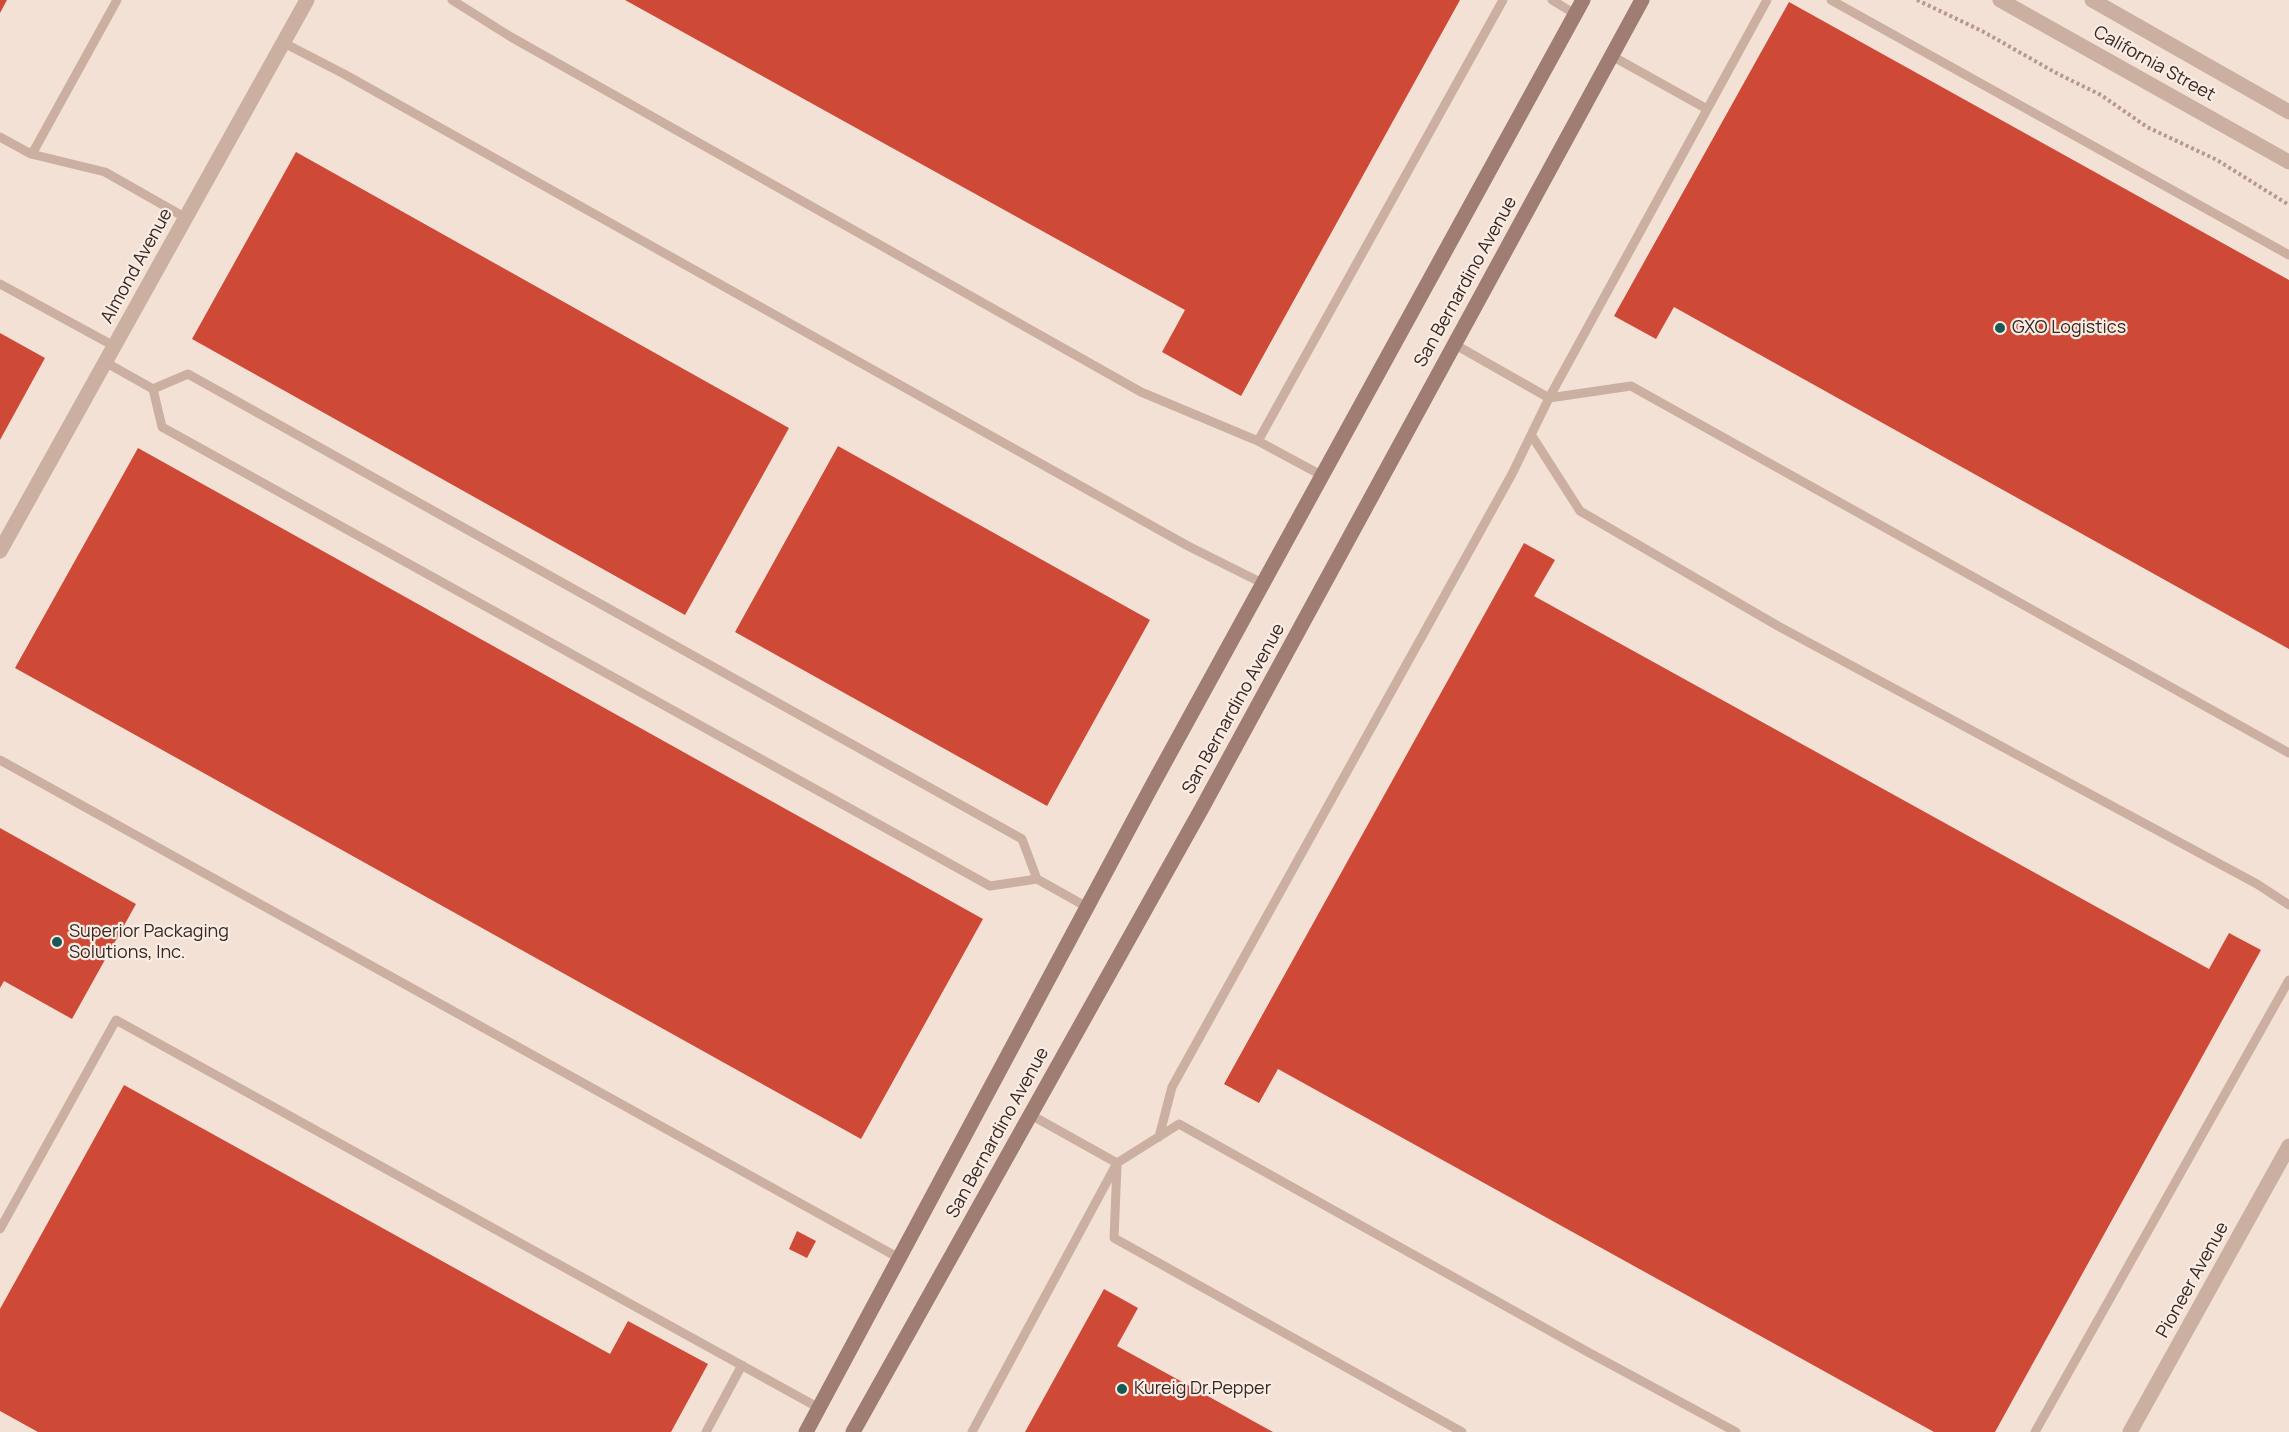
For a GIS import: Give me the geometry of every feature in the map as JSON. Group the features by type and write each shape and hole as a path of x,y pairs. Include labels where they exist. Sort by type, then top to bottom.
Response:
{"main road":[{"name":"San Bernardino Avenue","path":"853,1432 1202,808 1642,0"},
{"name":"San Bernardino Avenue","path":"806,1432 1262,583 1579,7"}],"street":[{"name":"Almond Avenue","path":"0,551 307,0"},
{"name":"California Street","path":"2000,0 2289,162"},
{"name":"California Street","path":"2092,0 2289,112"},
{"name":"Pioneer Avenue","path":"2130,1432 2289,1146"}],"lane":[{"path":"32,154 117,0"},
{"path":"452,0 521,43 1141,392 1258,441 1322,475"},
{"path":"1258,441 1503,0"},
{"path":"1552,0 1579,7"},
{"path":"1159,1137 1172,1087 1532,436 1549,398 1767,0"},
{"path":"1831,0 2289,255"},
{"path":"284,43 344,74 1167,534 1262,583"},
{"path":"1612,56 1707,109"},
{"path":"0,137 32,154 105,172 186,218"},
{"path":"0,284 114,346"},
{"path":"1454,344 1549,398 1631,386 2289,753"},
{"path":"105,362 153,389 162,427 990,886 1037,879 1087,907"},
{"path":"153,389 188,374 1022,839 1037,879"},
{"path":"1532,436 1580,511 1778,626 2246,879 2289,905"},
{"path":"0,760 899,1258"},
{"path":"2035,1432 2289,980"},
{"path":"0,1229 116,1020 819,1408"},
{"path":"1031,1115 1117,1163"},
{"path":"972,1432 1117,1163 1179,1124 1736,1432"},
{"path":"1117,1163 1114,1238 1462,1432"},
{"path":"706,1432 742,1365"}],"path":[{"path":"1917,0 1982,31 2058,74 2102,95 2147,127 2217,160 2289,205"}],"building":[{"path":"0,0 7,0 0,13"},
{"path":"625,0 1460,0 1241,396 1162,352 1185,310"},
{"name":"GXO Logistics","path":"1789,2 2289,280 2289,649 1674,307 1656,339 1614,316"},
{"path":"296,152 789,428 685,615 192,339"},
{"path":"0,333 45,358 0,440"},
{"path":"838,446 1150,620 1047,806 735,632"},
{"path":"138,448 983,919 861,1139 15,668"},
{"path":"1524,543 1555,560 1534,596 2209,969 2229,933 2261,950 1995,1432 1934,1432 1278,1069 1259,1103 1224,1084"},
{"name":"Superior Packaging Solutions, Inc.","path":"0,828 136,904 72,1019 4,981 0,988"},
{"path":"124,1085 610,1354 628,1321 708,1364 671,1432 38,1432 0,1411 0,1309"},
{"path":"797,1231 816,1241 807,1258 789,1249"},
{"name":"Kureig Dr.Pepper","path":"1104,1289 1138,1308 1117,1346 1273,1432 1025,1432"}],"place":[{"name":"GXO Logistics","path":"2000,328"},
{"name":"Superior Packaging Solutions, Inc.","path":"57,942"},
{"name":"Kureig Dr.Pepper","path":"1122,1389"}]}
